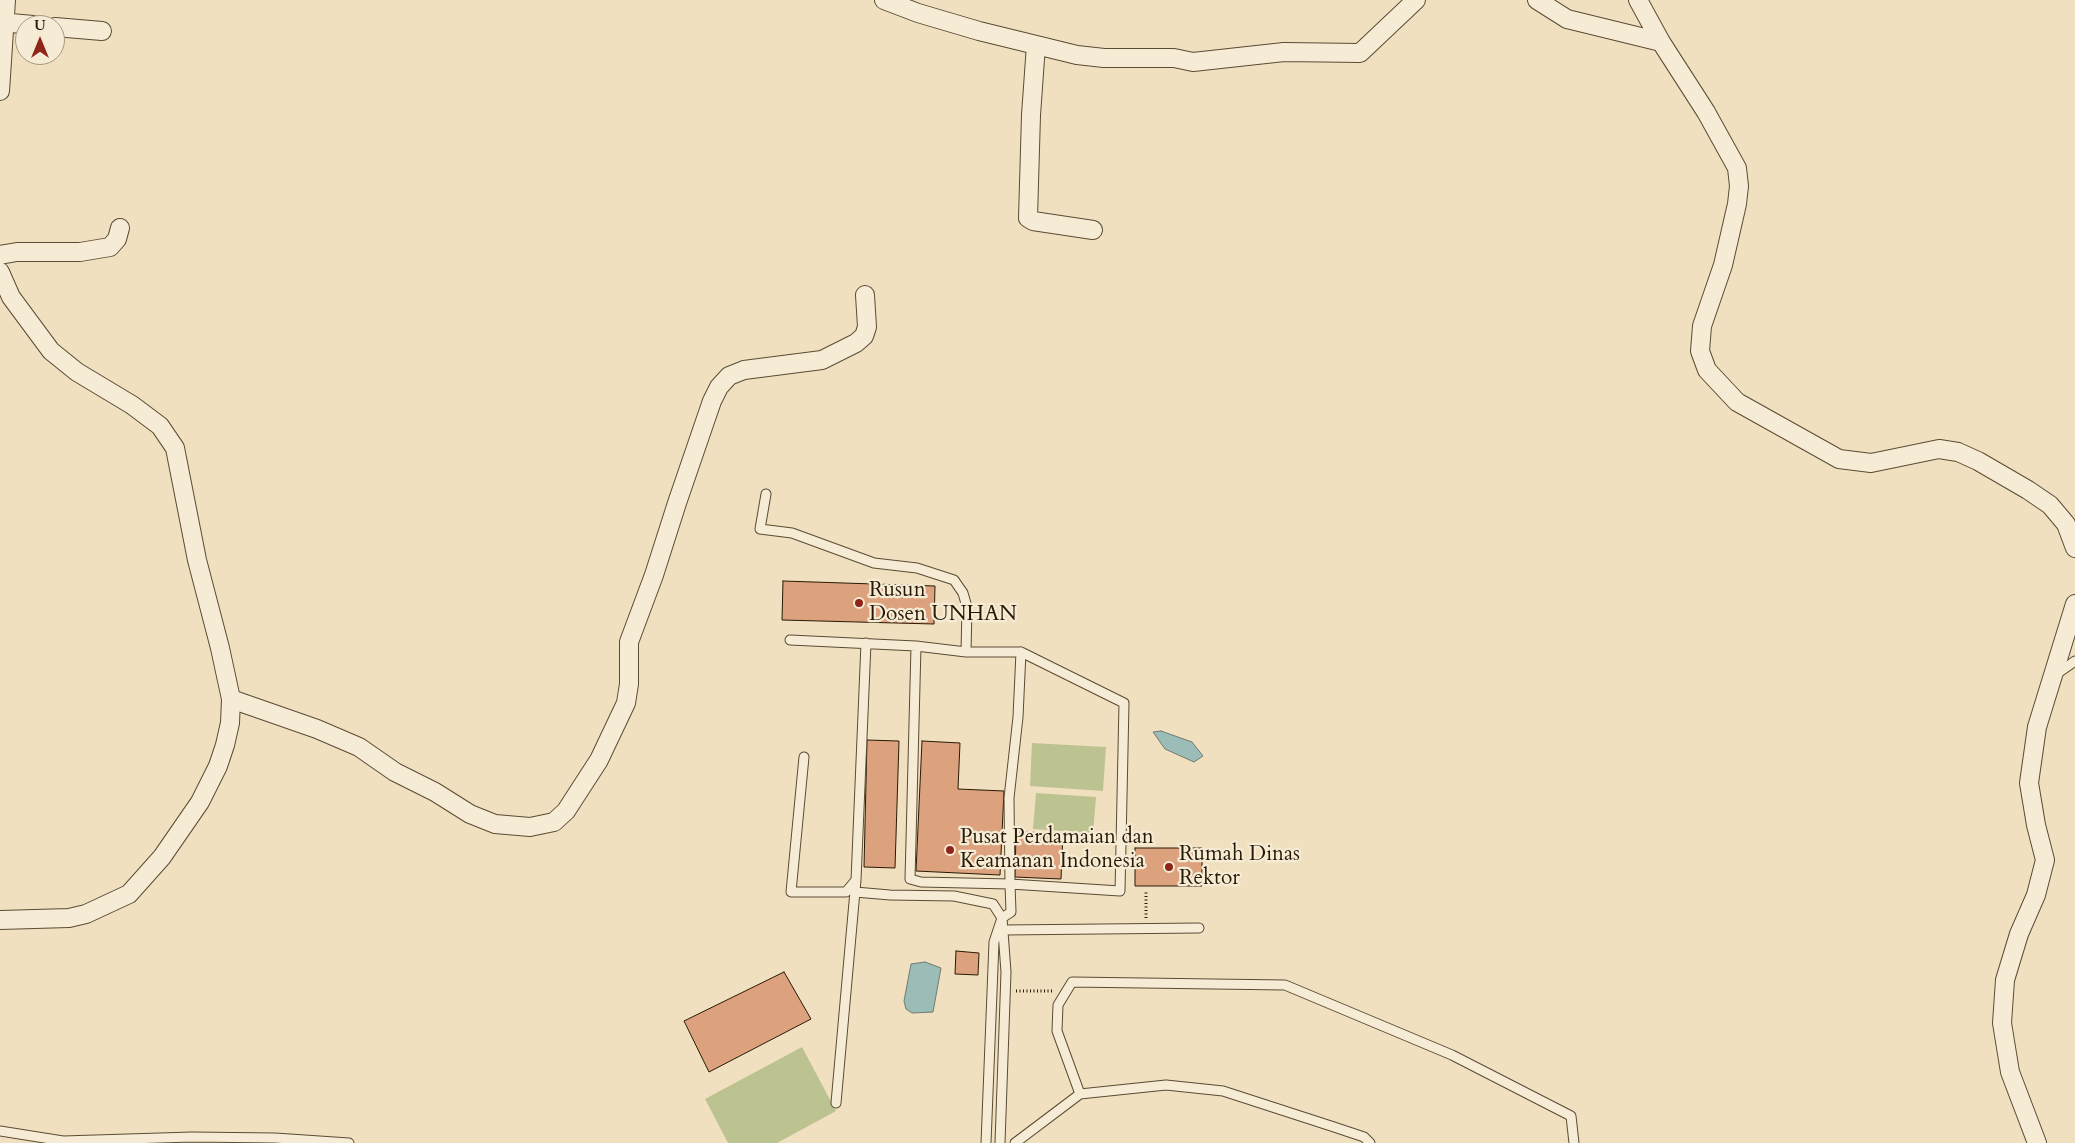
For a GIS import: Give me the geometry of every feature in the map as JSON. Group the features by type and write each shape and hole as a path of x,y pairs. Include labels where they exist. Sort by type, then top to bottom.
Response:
{"street":[{"path":"0,91 3,22 6,0"},
{"path":"884,0 918,13 1036,45 1086,56 1174,58 1193,62 1284,52 1360,53 1416,0"},
{"path":"1537,0 1568,19 1660,42"},
{"path":"1638,0 1660,42 1706,112 1737,168 1739,186 1737,204 1723,265 1702,326 1700,351 1707,370 1737,402 1839,459 1871,463 1939,449 1958,452 1978,461 2050,505 2066,524 2075,548"},
{"path":"65,28 102,31"},
{"path":"1036,45 1031,115 1028,218 1033,221 1093,230"},
{"path":"0,255 17,252 80,252 110,246 117,238 120,228"},
{"path":"0,272 11,297 33,329 52,351 77,372 132,405 160,426 168,435 175,448 197,560 231,699 230,724 225,745 218,766 200,802 162,857 129,894 86,914 69,918 0,920"},
{"path":"231,699 317,728 359,747 395,772 435,792 470,814 495,824 530,827 554,822 566,811 599,760 626,703 629,684 629,642 654,575 712,401 719,387 729,376 744,370 822,360 856,343 864,336 868,327 865,295"},
{"path":"2037,1143 2010,1072 2002,1023 2005,980 2019,934 2036,894 2045,860 2036,824 2029,782 2037,727 2075,604"}],"lane":[{"path":"766,494 760,529 792,533 874,563 917,568 954,580 963,593 967,607 966,652"},
{"path":"790,640 916,646 966,652 1021,652 1124,703 1120,891 1010,884 921,882 910,879 916,646"},
{"path":"836,1103 856,880 866,643"},
{"path":"986,1143 994,942 1002,918 1011,912 1009,798 1018,716 1021,652"},
{"path":"2053,676 2075,660"},
{"path":"804,757 791,892 846,892 856,880"},
{"path":"855,892 890,895 954,896 993,904 1002,918 1006,991 1000,1143"},
{"path":"1003,930 1198,928"},
{"path":"1080,1094 1056,1031 1058,1005 1072,982 1285,985 1452,1055 1571,1116 1574,1143"},
{"path":"1015,1143 1080,1094 1166,1085 1223,1091 1342,1129 1364,1137 1370,1143"},
{"path":"0,1131 63,1141 275,1138 349,1143"}],"path":[{"path":"1146,890 1146,929"},
{"path":"1006,991 1066,991"}],"green space":[{"path":"1032,743 1106,747 1103,791 1030,786"},
{"path":"1036,793 1096,797 1093,833 1033,829"},
{"path":"802,1047 836,1111 777,1143 728,1143 705,1099"}],"water":[{"path":"1161,731 1192,742 1203,756 1194,762 1165,749 1153,732"},
{"path":"925,962 941,968 933,1012 912,1013 906,1009 904,1001 911,964"}],"building":[{"name":"Rusun Dosen UNHAN","path":"783,581 935,586 934,624 782,620"},
{"path":"867,740 899,741 895,868 864,867"},
{"path":"922,741 960,743 958,789 1004,791 1000,875 916,871"},
{"path":"1016,832 1063,833 1061,879 1015,877"},
{"name":"Rumah Dinas Rektor","path":"1135,848 1202,848 1202,886 1135,886"},
{"path":"956,951 979,953 978,975 955,974"},
{"path":"784,972 811,1019 709,1072 684,1021"}],"place":[{"name":"Rusun Dosen UNHAN","path":"859,603"},
{"name":"Pusat Perdamaian dan Keamanan Indonesia","path":"950,850"},
{"name":"Rumah Dinas Rektor","path":"1169,867"}]}
